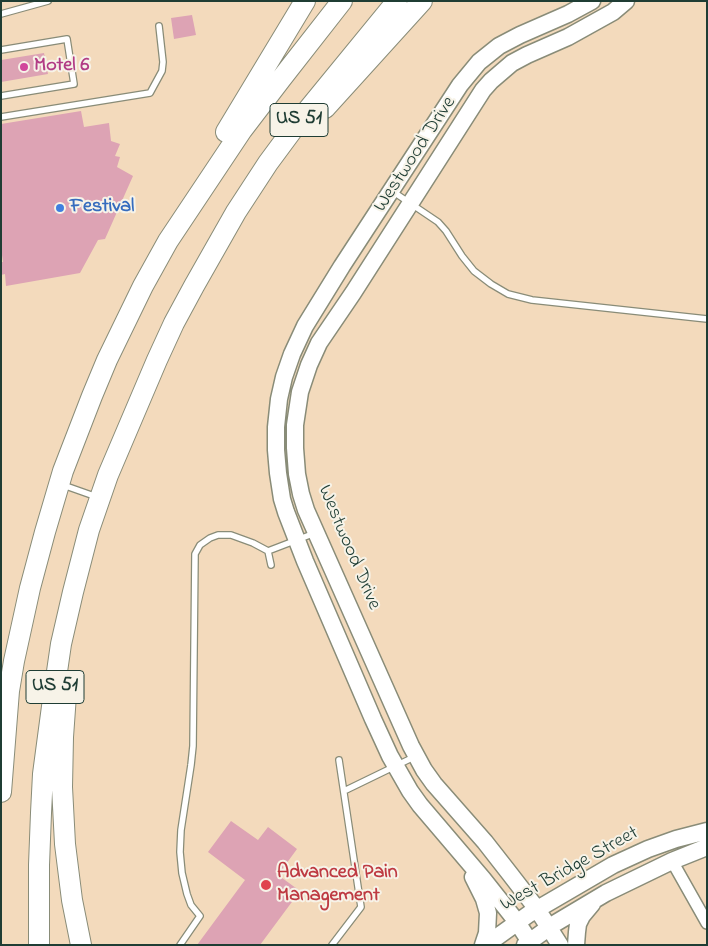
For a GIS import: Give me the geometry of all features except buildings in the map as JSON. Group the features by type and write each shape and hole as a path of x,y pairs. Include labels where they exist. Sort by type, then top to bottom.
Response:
{"highway":[{"path":"162,251 168,232 178,212 305,1"},
{"name":"US 51","path":"1,792 6,747 4,711 38,556 59,484 87,407 107,360 162,251 242,130 342,1"},
{"name":"US 51","path":"39,945 39,864 43,774 61,644 86,540 99,498 174,323 243,201 290,133 397,1"},
{"path":"215,249 298,138 422,1"},
{"path":"81,945 72,900 65,844 62,787 64,719 67,691 84,601 123,439"}],"street":[{"name":"Westwood Drive","path":"529,944 517,922 484,879 420,805 395,766 296,540 282,499 276,461 277,415 284,377 294,348 305,326 460,85 478,62 507,40 568,14 592,1"},
{"name":"Westwood Drive","path":"560,945 537,909 493,851 439,790 416,756 316,533 301,494 295,459 294,431 300,392 319,343 476,101 491,81 506,67 519,59 568,37 607,16 626,1"},
{"name":"West Bridge Street","path":"484,945 537,909 613,865 676,839 707,831"},
{"name":"West Bridge Street","path":"529,944 549,928 596,899 672,861 707,847"},
{"path":"462,855 487,908 488,929 484,945"},
{"path":"672,861 707,923"},
{"path":"576,945 578,924 596,899"}],"lane":[{"path":"1,14 48,1"},
{"path":"1,117 150,93 162,71 163,62 159,26"},
{"path":"1,50 67,39 74,84 1,96"},
{"path":"391,190 442,225 462,256 474,270 484,280 508,294 532,300 707,319"},
{"path":"59,484 99,498"},
{"path":"268,551 316,533"},
{"path":"180,945 200,916 191,905 187,894 180,852 181,830 193,746 196,554 198,548 205,541 222,534 230,535 245,539 268,551 271,566"},
{"path":"344,791 416,756"},
{"path":"332,945 361,907 339,760"}],"place":[{"name":"Motel 6","path":"24,67"},
{"name":"Festival","path":"60,208"},
{"name":"Advanced Pain Management","path":"266,885"}]}
